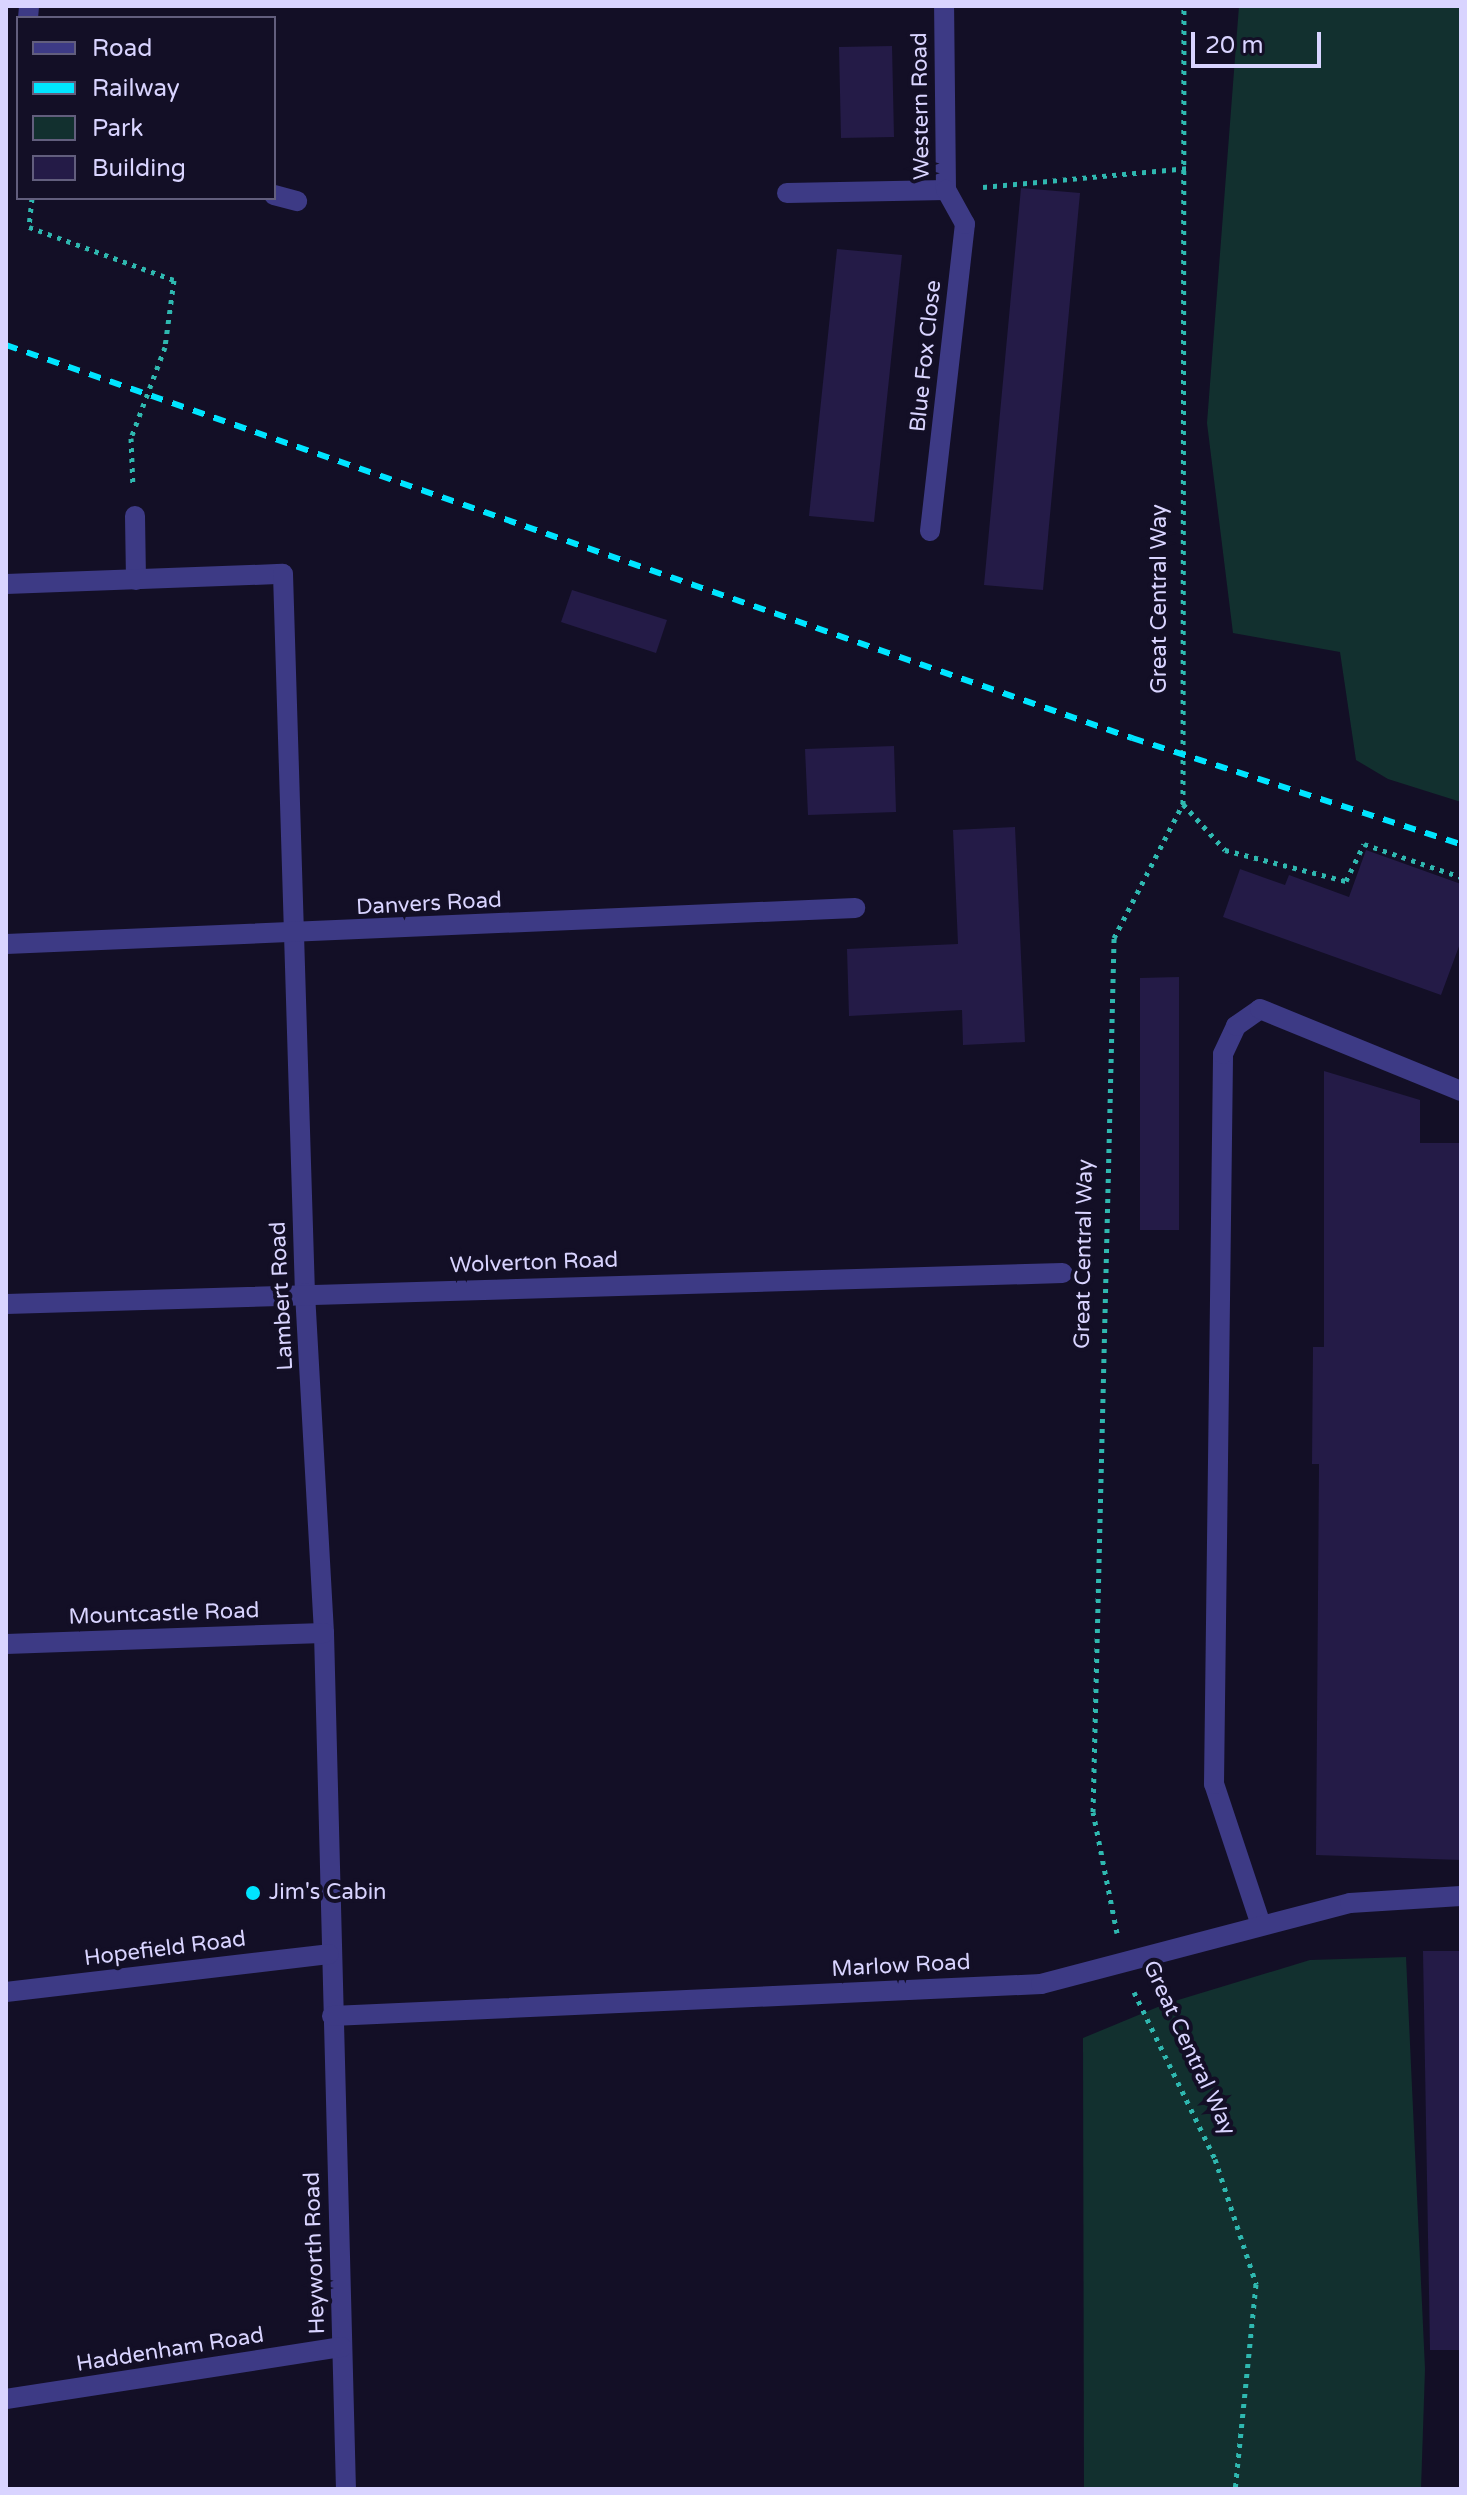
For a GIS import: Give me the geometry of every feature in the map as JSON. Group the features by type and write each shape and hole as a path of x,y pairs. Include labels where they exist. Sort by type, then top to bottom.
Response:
{"street":[{"name":"Western Road","path":"787,193 946,190 944,6"},
{"name":"Blue Fox Close","path":"930,531 965,224 946,190"},
{"path":"276,196 297,201"},
{"path":"6,584 136,580 135,516"},
{"name":"Lambert Road","path":"136,580 283,574 305,1293 324,1633 332,2016"},
{"name":"Danvers Road","path":"6,944 855,908"},
{"path":"1261,1925 1214,1784 1223,1054 1236,1026 1260,1009 1461,1091"},
{"name":"Wolverton Road","path":"6,1304 1063,1273"},
{"name":"Mountcastle Road","path":"6,1644 324,1633"},
{"name":"Marlow Road","path":"332,2016 1041,1984 1123,1967 1261,1925 1350,1903 1461,1896"},
{"name":"Hopefield Road","path":"6,1992 329,1954"},
{"name":"Heyworth Road","path":"332,2016 346,2489"},
{"name":"Haddenham Road","path":"6,2399 342,2347"}],"path":[{"name":"Great Central Way","path":"1184,6 1183,804 1114,938 1093,1812 1123,1967 1215,2159 1256,2284 1235,2489"},
{"path":"946,190 1186,168"},
{"path":"32,200 29,227 174,280 165,347 131,438 135,516"},
{"path":"1183,804 1225,850 1346,881 1364,844 1461,877"}],"green space":[{"path":"1239,6 1461,6 1461,802 1388,779 1356,760 1340,652 1233,633 1207,423"},
{"path":"1406,1957 1425,2369 1421,2489 1084,2489 1083,2038 1165,2004 1310,1960"}],"building":[{"path":"892,46 894,137 841,138 839,47"},
{"path":"1021,188 1080,193 1043,590 984,585"},
{"path":"837,249 902,255 874,522 809,516"},
{"path":"572,590 667,620 656,653 561,622"},
{"path":"894,746 896,812 808,815 805,749"},
{"path":"1015,827 1025,1042 963,1045 962,1010 849,1016 847,949 958,944 953,830"},
{"path":"1366,850 1461,884 1461,941 1441,995 1223,917 1240,869 1285,885 1289,875 1349,897"},
{"path":"1179,977 1179,1230 1140,1230 1140,978"},
{"path":"1324,1071 1420,1100 1420,1143 1461,1143 1461,1860 1316,1855 1319,1464 1312,1464 1313,1347 1324,1347"},
{"path":"1423,1951 1461,1951 1461,2350 1430,2350"}],"railway":[{"path":"6,345 1132,738 1461,844"}],"place":[{"name":"Jim's Cabin","path":"253,1893"}]}
